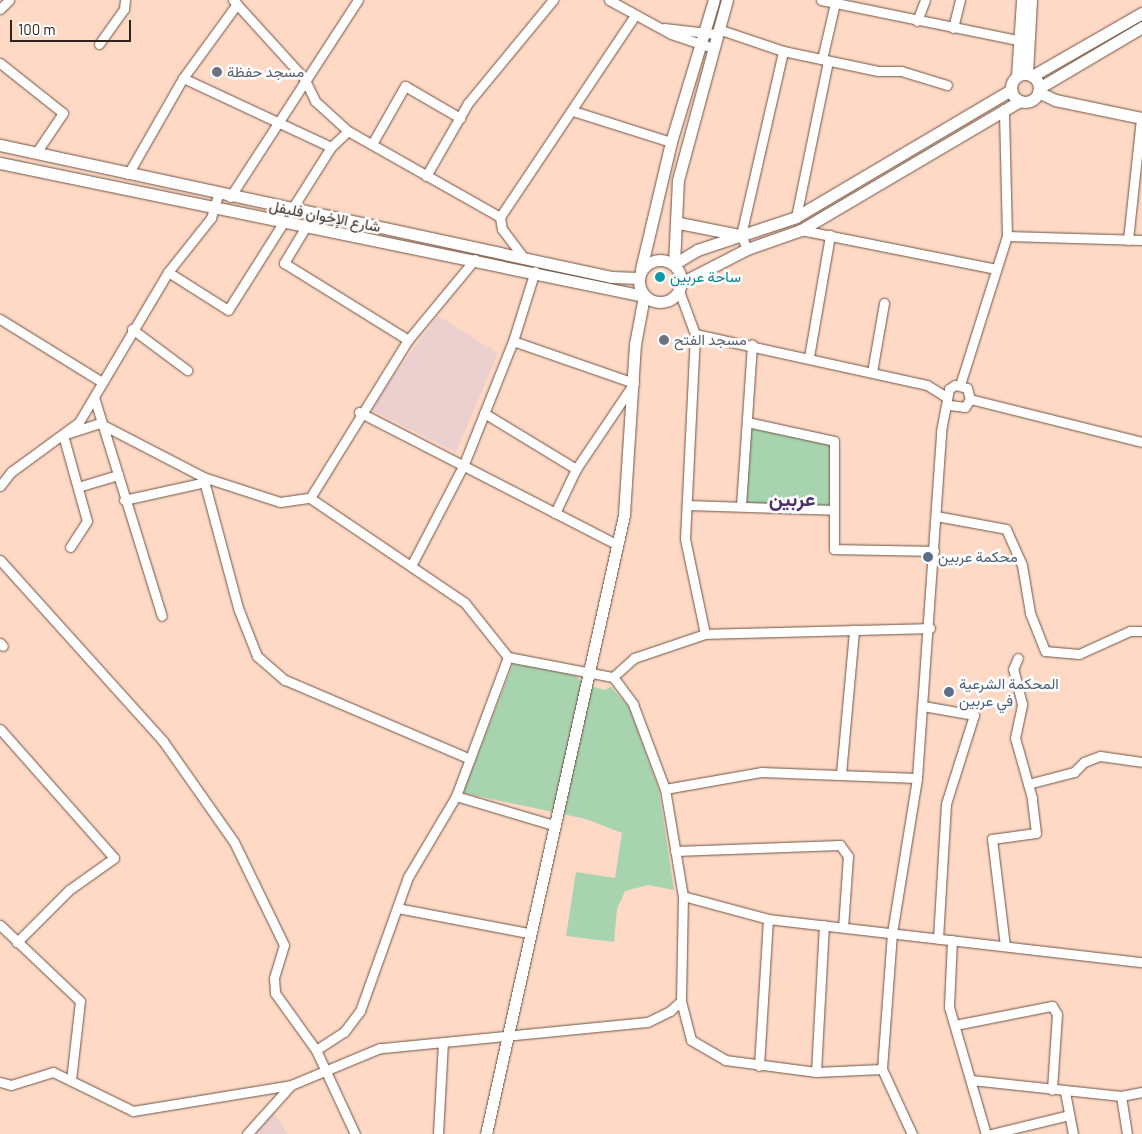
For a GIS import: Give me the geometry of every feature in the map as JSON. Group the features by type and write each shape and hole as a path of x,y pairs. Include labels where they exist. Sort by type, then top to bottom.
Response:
{"main road":[{"path":"486,1134 528,933 618,545 634,383 635,344 644,296 640,274 671,142 714,0"},
{"path":"680,287 674,264 679,223 678,180 717,32 728,0"},
{"path":"1022,0 1018,40 1025,76 1038,90 1054,100 1142,118"},
{"path":"1025,76 1031,0"},
{"path":"640,274 655,260 674,264 697,250 796,217 1011,90 1025,76 1142,13"},
{"path":"644,296 666,301 680,287 747,249 801,230 1004,109 1020,101 1029,101 1038,90 1142,27"},
{"path":"1011,90 1020,101"},
{"name":"شارع الإخوان فليفل","path":"0,145 224,196 294,208 612,277 640,274"},
{"name":"شارع الإخوان فليفل","path":"0,163 215,211 535,270 644,296"},
{"path":"679,223 741,235"}],"street":[{"path":"0,9 9,0"},
{"path":"99,44 124,8 125,0"},
{"path":"0,486 10,472 79,422 132,329 168,272 215,211 358,0"},
{"path":"426,176 460,118 553,0"},
{"path":"609,0 635,15 713,48"},
{"path":"821,0 839,2 917,21 1018,40"},
{"path":"917,21 925,0"},
{"path":"953,28 960,0"},
{"path":"128,174 183,78 235,2 304,78 315,101 348,131 500,217"},
{"path":"796,217 825,60 839,2"},
{"path":"522,256 502,229 500,217 573,111 635,15"},
{"path":"664,28 717,32 783,51 878,71 901,71 947,85"},
{"path":"747,249 741,235 783,51"},
{"path":"0,63 63,113 36,153"},
{"path":"183,78 331,147"},
{"path":"372,144 406,86 460,118"},
{"path":"960,385 1007,236 1004,109"},
{"path":"573,111 671,142"},
{"path":"1128,240 1142,118"},
{"path":"168,272 228,310 281,223 294,208 331,147 348,131"},
{"path":"305,228 284,263 408,340"},
{"path":"801,230 996,269"},
{"path":"809,357 830,235"},
{"path":"1007,236 1142,240"},
{"path":"310,498 359,412 408,340 475,259"},
{"path":"411,566 464,464 513,342 535,270"},
{"path":"680,287 695,334 685,539 705,634"},
{"path":"872,372 884,303"},
{"path":"0,319 102,382"},
{"path":"132,329 187,370"},
{"path":"695,334 752,344 926,385 947,401 961,408 970,399"},
{"path":"513,342 634,383 576,470 555,513"},
{"path":"741,506 752,344"},
{"path":"912,1134 882,1069 892,933 917,778 930,628 941,431 949,389 960,385 966,388 970,399"},
{"path":"94,397 124,500 162,616"},
{"path":"970,399 1142,442"},
{"path":"359,412 464,464 618,545"},
{"path":"484,413 576,470"},
{"path":"748,422 834,440 834,549 934,551"},
{"path":"63,435 92,424 103,425 204,480 280,502 310,498 465,603 508,656 613,677 633,704 665,789 683,896 681,1001 691,1040 725,1060 759,1066 816,1072 882,1069"},
{"path":"63,435 87,521 70,547"},
{"path":"78,488 118,475"},
{"path":"124,500 204,480"},
{"path":"204,480 238,608 257,656 285,680 470,759"},
{"path":"687,505 834,510"},
{"path":"936,516 1006,528 1022,565 1030,613 1046,651 1079,654 1130,631 1142,631"},
{"path":"0,560 163,741 234,842 284,945 274,978 275,993 316,1050 355,1134"},
{"path":"613,677 634,658 705,634 930,628"},
{"path":"841,774 854,630"},
{"path":"316,1050 344,1032 360,1011 408,877 456,796 508,656"},
{"path":"1005,946 992,839 1036,833 1028,784 1015,738 1022,704 1013,669 1018,658"},
{"path":"923,706 974,715 946,804 938,938"},
{"path":"0,729 114,858 69,890 17,942"},
{"path":"1028,784 1074,772 1084,762 1100,756 1142,762"},
{"path":"665,789 761,772 917,778"},
{"path":"456,796 553,825"},
{"path":"675,851 840,845 848,856 843,927"},
{"path":"683,896 768,919 1142,962"},
{"path":"397,908 528,933"},
{"path":"759,1066 768,919"},
{"path":"0,925 80,1001 71,1080"},
{"path":"816,1072 824,925"},
{"path":"952,940 949,1007 986,1134"},
{"path":"0,1090 54,1072 133,1111 291,1085 380,1048 647,1022 681,1001"},
{"path":"955,1025 1052,1006 1056,1014 1052,1090"},
{"path":"438,1134 443,1043"},
{"path":"971,1080 1065,1092 1120,1096 1142,1092"},
{"path":"0,1082 11,1085"},
{"path":"247,1134 291,1085"},
{"path":"1065,1092 1073,1134"},
{"path":"1120,1096 1127,1134"},
{"path":"991,1134 1069,1115"}],"shaded area":[{"path":"438,316 498,353 456,452 369,409"},
{"path":"273,1112 288,1134 253,1134"}],"green space":[{"path":"751,427 831,443 831,507 745,503"},
{"path":"513,664 573,673 584,684 604,690 611,687 629,707 659,790 674,890 648,885 625,891 617,909 614,942 566,936 576,872 615,878 622,833 586,819 463,793"}],"place":[{"name":"مسجد حفظة","path":"217,72"},
{"name":"ساحة عربين","path":"660,277"},
{"name":"مسجد الفتح","path":"664,340"},
{"name":"محكمة عربين","path":"928,557"},
{"name":"المحكمة الشرعية في عربين","path":"949,692"}],"district":[{"name":"عربين","path":"792,498"}]}
